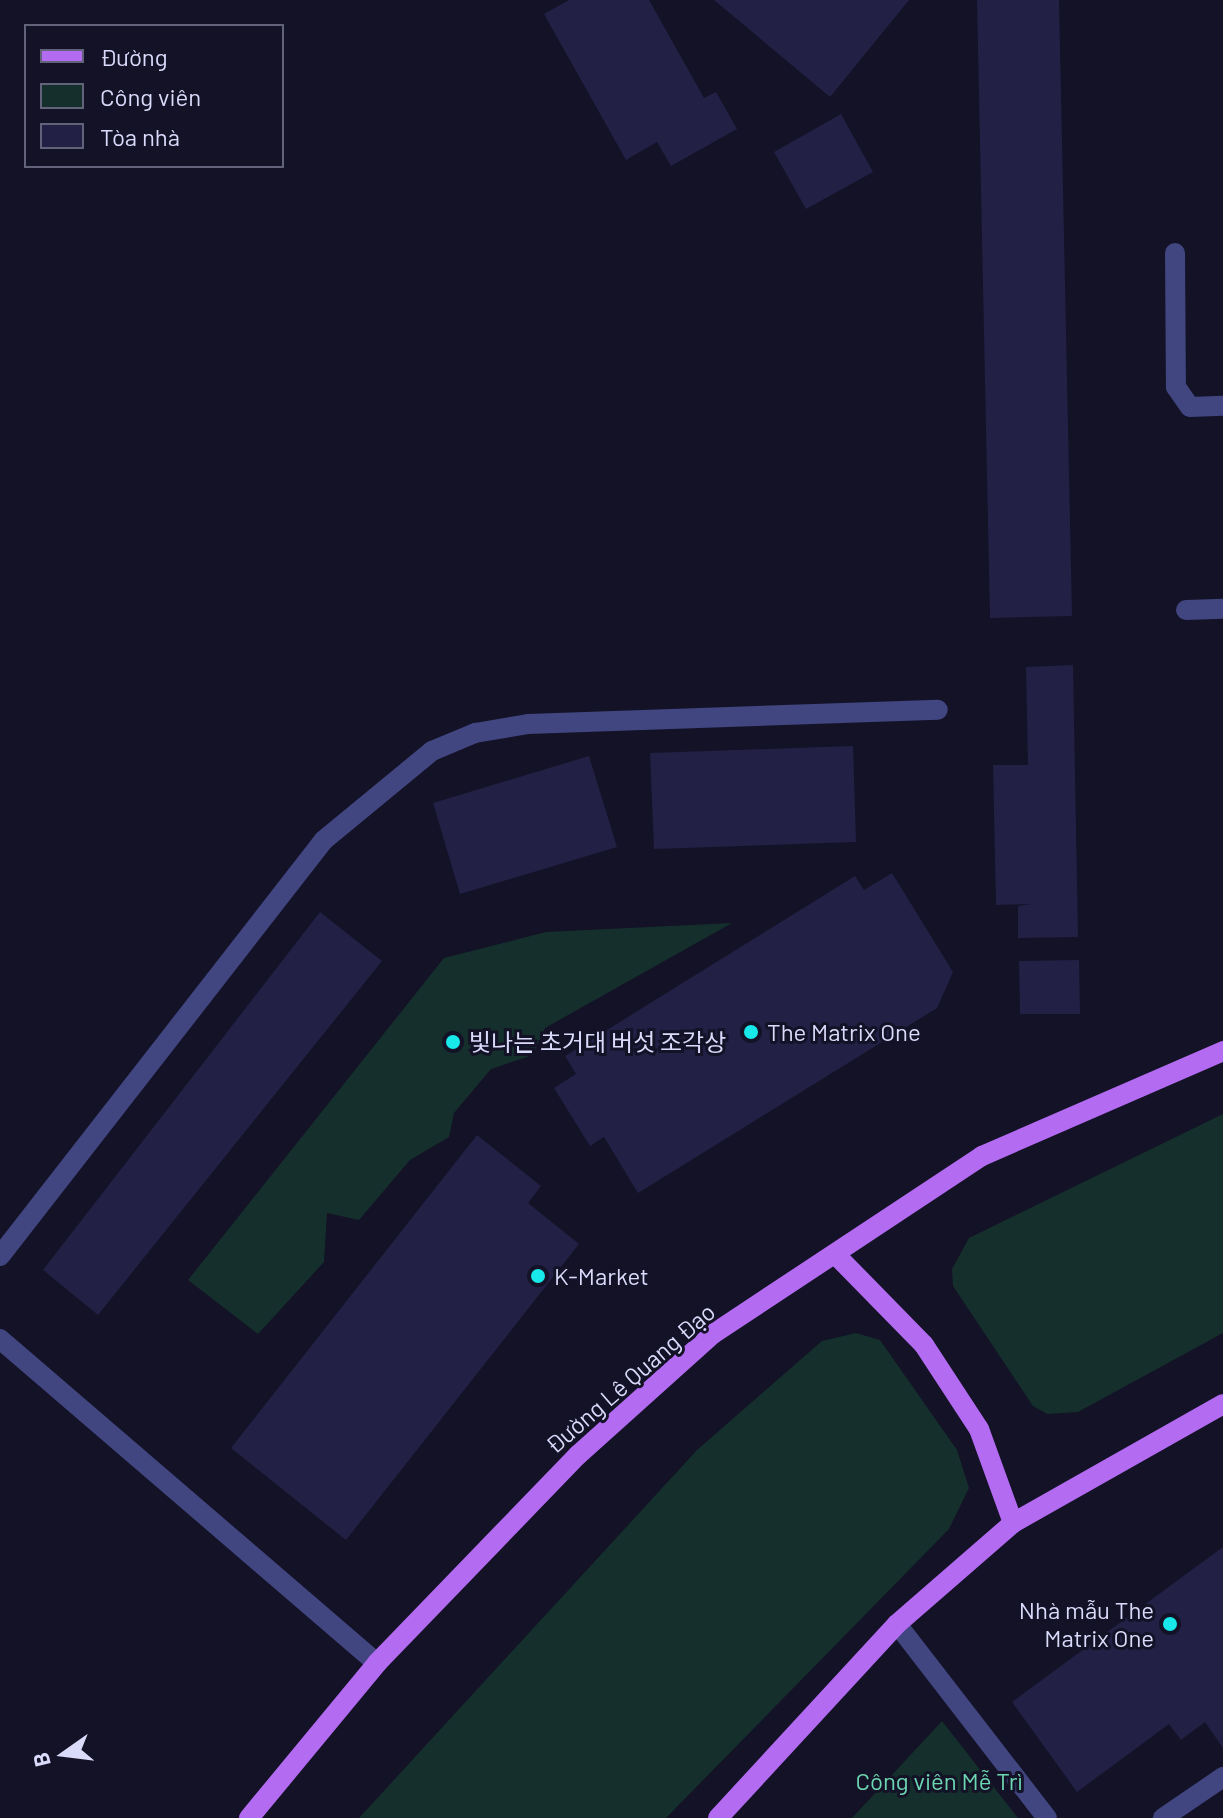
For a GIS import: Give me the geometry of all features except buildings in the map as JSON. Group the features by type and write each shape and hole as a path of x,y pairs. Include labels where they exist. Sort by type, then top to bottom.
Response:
{"main road":[{"name":"Đường Lê Quang Đạo","path":"249,1818 377,1663 634,1404 713,1334 835,1254 884,1216 1042,1125 1223,1051"},
{"path":"835,1254 924,1345 979,1429 1013,1523"},
{"path":"718,1818 897,1624 1013,1523 1223,1404"}],"street":[{"path":"1175,253 1176,387 1190,407 1223,406"},
{"path":"1186,610 1223,609"},
{"path":"0,1256 324,840 432,751 475,733 528,724 938,710"},
{"path":"0,1339 377,1663"},
{"path":"897,1624 1047,1818"},
{"path":"1163,1818 1223,1777"}],"green space":[{"path":"732,923 545,1028 533,1055 491,1069 454,1113 449,1137 410,1160 359,1220 327,1213 324,1262 258,1334 188,1280 444,958 546,932"},
{"path":"1223,1114 1223,1333 1078,1412 1047,1414 1033,1406 953,1286 952,1269 969,1238"},
{"path":"856,1333 880,1340 957,1450 969,1488 949,1529 666,1818 359,1818 697,1450 822,1341"},
{"name":"Công viên Mễ Trì","path":"942,1721 1018,1818 852,1818"}],"place":[{"name":"The Matrix One","path":"751,1032"},
{"name":"빛나는 초거대 버섯 조각상","path":"453,1042"},
{"name":"K-Market","path":"538,1276"},
{"name":"Nhà mẫu The Matrix One","path":"1170,1624"}]}
